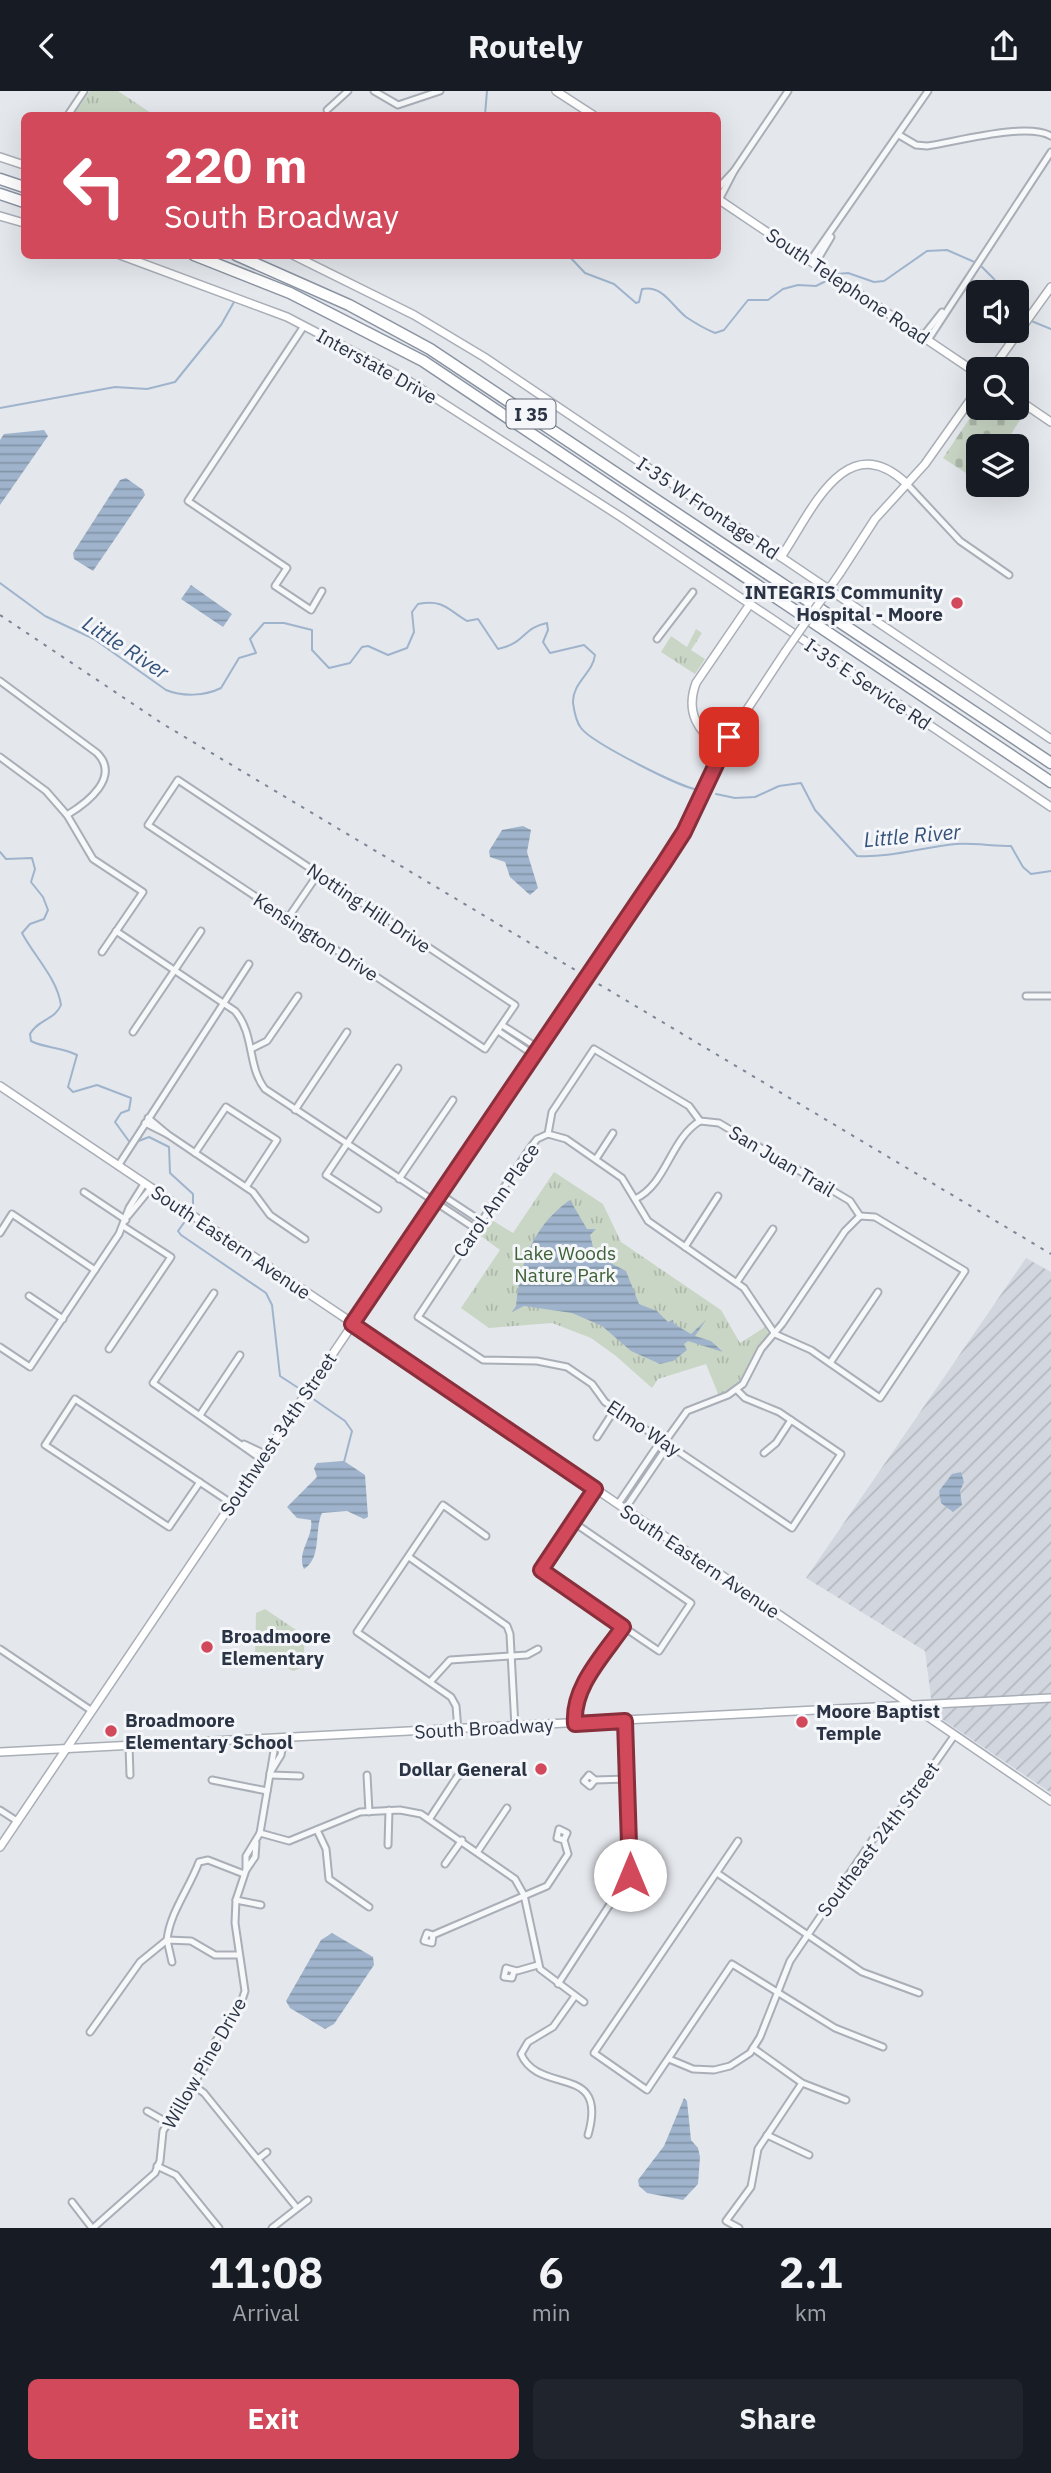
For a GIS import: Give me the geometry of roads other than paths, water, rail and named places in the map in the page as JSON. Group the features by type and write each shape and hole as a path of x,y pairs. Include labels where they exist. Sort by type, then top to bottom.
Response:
{"highway":[{"path":"0,179 21,186"},
{"path":"0,195 21,201"},
{"name":"I 35","path":"204,259 301,297 423,361 1051,782"},
{"name":"I 35","path":"245,259 349,305 430,349 1051,764"}],"street":[{"path":"70,112 84,91"},
{"path":"327,110 348,91"},
{"path":"374,91 398,105 440,91"},
{"path":"556,91 588,112"},
{"path":"721,194 788,91"},
{"path":"813,262 928,91"},
{"path":"899,135 916,145 927,146 1026,131 1051,136"},
{"path":"926,338 1051,152"},
{"path":"0,157 21,164"},
{"path":"721,185 734,171"},
{"name":"South Telephone Road","path":"721,201 966,366"},
{"path":"0,216 21,222"},
{"name":"Interstate Drive","path":"131,259 230,294 304,325 404,378 615,514"},
{"name":"I-35 W Frontage Rd","path":"302,259 359,285 484,357 1051,739"},
{"path":"1001,357 1051,287"},
{"path":"304,325 188,501 287,568 275,586 311,610 322,591"},
{"name":"Southwest 34th Street","path":"0,1847 664,863 684,832 721,749 785,652 875,519 937,449 966,407"},
{"path":"1029,407 1051,422"},
{"path":"781,557 832,481 846,468 875,463 886,466 906,483 960,541 1009,575"},
{"name":"I-35 E Service Rd","path":"615,514 1051,807"},
{"path":"657,639 693,592"},
{"path":"721,749 699,729 691,706 691,696 696,683 750,604"},
{"path":"0,681 97,753 104,763 104,777 98,789 83,805 67,815"},
{"path":"0,757 46,791 67,815 93,859 143,893 102,952"},
{"name":"Kensington Drive","path":"178,781 148,825 485,1049"},
{"name":"Notting Hill Drive","path":"178,781 515,1005 485,1049"},
{"path":"288,918 318,874"},
{"path":"116,931 224,1002 243,1021 260,1083 476,1229"},
{"path":"133,1032 201,931"},
{"path":"118,1166 250,964"},
{"path":"251,1049 267,1041 298,996"},
{"path":"1026,996 1051,996"},
{"path":"502,1025 536,1052"},
{"path":"498,1031 536,1052"},
{"path":"295,1109 346,1032"},
{"name":"San Juan Trail","path":"594,1049 690,1106 699,1121 713,1121 850,1201 860,1216"},
{"name":"Carol Ann Place","path":"418,1317 534,1143 548,1134 552,1112 594,1049"},
{"path":"378,1209 326,1175 398,1067"},
{"name":"South Eastern Avenue","path":"0,1086 1051,1801"},
{"path":"399,1179 453,1100"},
{"path":"195,1153 226,1107 277,1140 246,1187"},
{"path":"147,1121 246,1187 262,1200 270,1215 305,1239"},
{"path":"635,1199 650,1188 688,1132 699,1121"},
{"path":"596,1159 613,1133"},
{"path":"548,1134 566,1139 622,1178 648,1221 747,1290 775,1334 830,1363 880,1398 965,1271 875,1217 860,1216 845,1231 775,1334 757,1355 750,1375 737,1389 687,1411 664,1443 665,1450 621,1507"},
{"path":"0,1347 30,1367 147,1186"},
{"path":"84,1192 171,1257 109,1349"},
{"path":"439,1194 481,1221"},
{"path":"685,1247 718,1196"},
{"path":"0,1233 12,1215 95,1270"},
{"path":"737,1282 773,1229"},
{"path":"214,1293 153,1384 263,1456"},
{"path":"830,1363 878,1293"},
{"path":"29,1296 63,1319"},
{"name":"Elmo Way","path":"418,1317 483,1360 537,1361 567,1367 587,1379 601,1399 792,1528 841,1454 791,1420"},
{"path":"200,1415 240,1355"},
{"path":"737,1389 745,1398 791,1420 776,1443 764,1453"},
{"path":"200,1482 169,1527 46,1445 75,1399 200,1482 231,1503"},
{"path":"597,1437 615,1409"},
{"path":"573,1522 691,1603 659,1651 541,1570 573,1522 595,1489"},
{"path":"458,1730 454,1701 357,1632 443,1505 486,1536"},
{"path":"409,1557 505,1623 510,1634 515,1727"},
{"path":"575,1724 577,1694 623,1627"},
{"path":"0,1649 92,1711"},
{"path":"430,1682 450,1660 527,1655 538,1649"},
{"name":"South Broadway","path":"0,1752 1051,1698"},
{"path":"558,1984 630,1875 625,1721"},
{"path":"77,1732 88,1747"},
{"name":"Southeast 24th Street","path":"753,2048 760,2037 786,1967 873,1839 902,1809 954,1736"},
{"name":"Willow Pine Drive","path":"157,2167 163,2131 193,2085 245,1991 235,1923 236,1900 245,1872 246,1856 260,1833 270,1774 281,1755 280,1739"},
{"path":"129,1746 130,1775"},
{"path":"430,1818 457,1777 470,1770"},
{"path":"270,1774 300,1776"},
{"path":"367,1775 369,1812"},
{"path":"595,1780 627,1779"},
{"path":"212,1780 267,1791"},
{"path":"478,1851 507,1808"},
{"path":"0,1810 17,1821"},
{"path":"388,1845 389,1811"},
{"path":"260,1833 289,1841 351,1814 369,1812 409,1811 430,1818 508,1872 524,1895 538,1965 544,1975 584,2002"},
{"path":"317,1830 326,1849 329,1878 369,1907"},
{"path":"445,1864 462,1840"},
{"path":"433,1935 551,1882 568,1854 564,1840"},
{"path":"738,1841 594,2053 647,2090 732,1964 835,2028 873,2040 883,2047"},
{"path":"195,1854 201,1860 245,1872"},
{"path":"172,1962 167,1940 169,1921 187,1892 201,1860"},
{"path":"717,1873 869,1976 919,1993"},
{"path":"236,1900 261,1905"},
{"path":"90,2032 140,1962 167,1940 191,1941 215,1955 239,1955"},
{"path":"514,1971 538,1965"},
{"path":"575,1996 554,2027 528,2042 521,2053 528,2066 572,2085 591,2099 594,2112 588,2135"},
{"path":"669,2059 684,2067 714,2070 730,2066 753,2048 802,2083 846,2100"},
{"path":"739,2228 726,2221 751,2187 756,2154 802,2083"},
{"path":"193,2085 204,2093 298,2208"},
{"path":"147,2111 168,2123"},
{"path":"767,2135 809,2155"},
{"path":"258,2159 267,2152"},
{"path":"72,2202 92,2228 139,2189 157,2167 176,2175 219,2228"},
{"path":"272,2228 308,2200"}],"water":[{"path":"44,430 48,436 0,505 0,440 4,434"},
{"path":"126,478 143,490 145,495 93,571 74,559 73,553 120,480"},
{"path":"191,585 232,614 223,627 181,599"},
{"path":"523,826 531,830 527,852 538,888 530,895 510,877 505,862 490,857 489,851 502,830"},
{"path":"570,1200 587,1229 596,1229 590,1235 595,1255 626,1271 639,1304 657,1311 668,1322 673,1320 674,1324 691,1334 706,1320 695,1336 711,1341 723,1352 688,1341 684,1344 687,1350 673,1361 660,1364 631,1351 602,1326 572,1313 524,1306 512,1312 516,1306 521,1275 531,1247 547,1221"},
{"path":"344,1461 365,1475 368,1517 364,1519 347,1511 322,1513 313,1558 304,1569 302,1557 311,1520 297,1518 287,1507 317,1477 314,1468 317,1463"},
{"path":"961,1472 964,1482 960,1491 962,1505 953,1512 941,1503 939,1491 952,1474"},
{"path":"332,1933 373,1957 374,1965 334,2024 325,2029 290,2008 286,2001 321,1940"},
{"path":"684,2098 687,2101 691,2140 698,2148 700,2157 698,2184 683,2200 647,2193 639,2186 638,2180 664,2146"}],"waterway":[{"path":"485,112 487,91"},
{"path":"837,274 848,273 874,282 884,281 927,251 947,250 979,264 995,280"},
{"path":"572,259 585,273 614,284 636,303 639,302 642,289 656,290 686,317 715,333 724,330 748,300 768,300 783,289 798,285 816,286 830,279"},
{"path":"0,408 115,387 147,389 175,382 221,325 234,302"},
{"path":"1029,320 1051,329"},
{"name":"Little River","path":"0,583 45,616 94,639 166,690 187,695 208,693 221,688 239,658 256,653 250,639 264,623 284,623 312,630 312,650 329,668 350,663 362,647 368,646 388,655 407,648 414,632 412,612 418,604 440,604 467,621 478,619 498,649 514,643 533,628 547,623 548,630 543,642 550,653 584,645 595,655 574,696 575,713 581,728 602,744 638,764 700,790"},
{"name":"Little River","path":"716,794 735,798 755,797 779,786 801,783 815,810 857,856 956,844 1011,846 1023,867 1031,874 1051,871"},
{"path":"0,852 6,859 32,858 35,869 31,882 43,897 48,910 44,919 30,924 22,933 50,976 61,1005 55,1014 33,1029 30,1034 31,1041 77,1055 68,1087 73,1092 97,1085 131,1098 129,1110 121,1113 115,1122 131,1144"},
{"path":"136,1142 149,1137 169,1147 170,1173 193,1194 193,1210"},
{"path":"186,1220 178,1231 181,1235 266,1293 272,1305 280,1376 303,1391"},
{"path":"309,1396 345,1421 352,1431 344,1462"}],"railway":[{"path":"0,615 163,724 1051,1254"}],"place":[{"name":"INTEGRIS Community Hospital - Moore","path":"957,603"},
{"name":"Broadmoore Elementary","path":"207,1647"},
{"name":"Moore Baptist Temple","path":"802,1722"},
{"name":"Broadmoore Elementary School","path":"111,1731"},
{"name":"Dollar General","path":"541,1769"}],"park label":[{"name":"Lake Woods Nature Park","path":"565,1264"}]}
